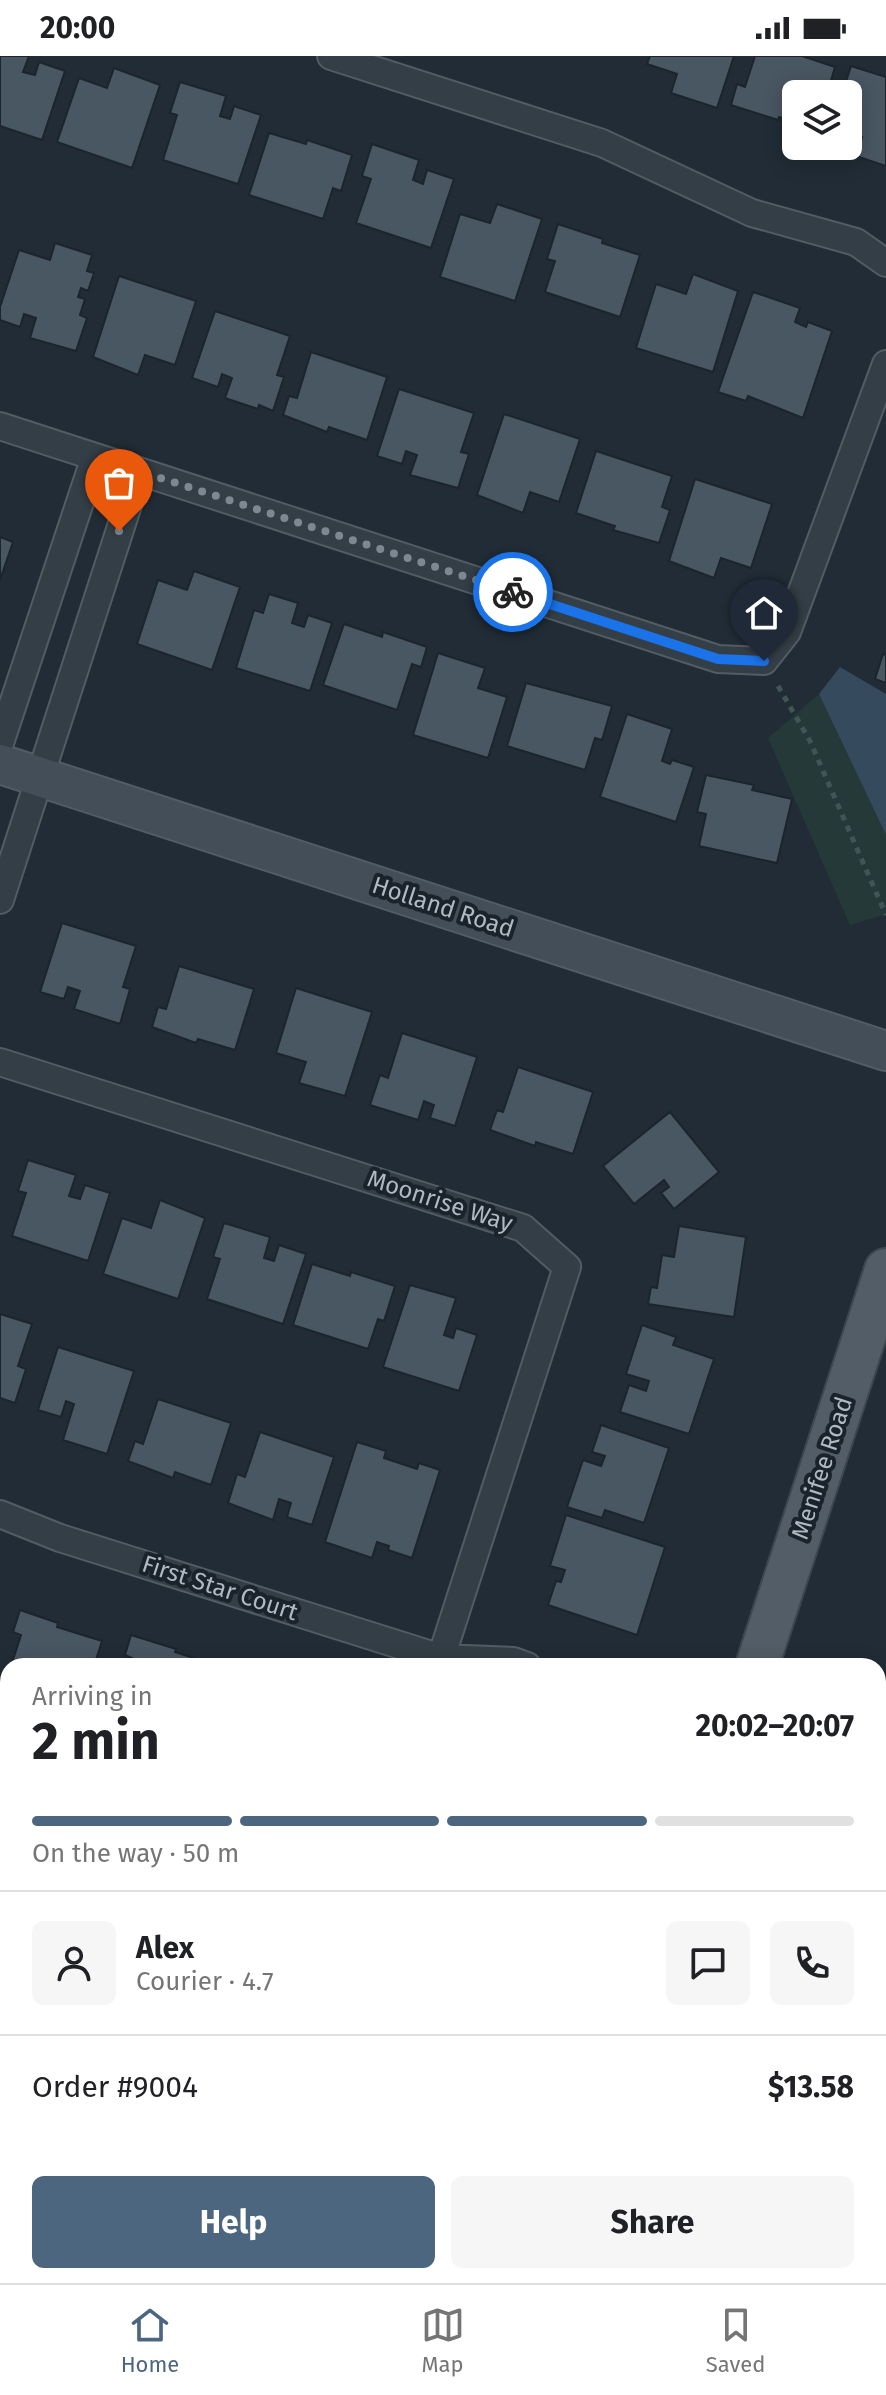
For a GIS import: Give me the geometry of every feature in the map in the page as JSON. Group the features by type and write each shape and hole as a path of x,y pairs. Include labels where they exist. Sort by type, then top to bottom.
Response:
{"main road":[{"name":"Holland Road","path":"0,764 886,1051"},
{"name":"Menifee Road","path":"760,1658 886,1270"}],"street":[{"path":"331,56 602,143 752,213 856,242 886,263"},
{"path":"0,426 718,659 764,661 787,632 886,364"},
{"path":"0,743 95,457"},
{"path":"0,900 139,471"},
{"name":"Moonrise Way","path":"0,1062 523,1228 567,1267 449,1658"},
{"name":"First Star Court","path":"0,1514 60,1538 435,1658"}],"path":[{"path":"764,661 810,741 886,915"}],"green space":[{"path":"819,694 886,835 886,914 850,925 768,738"}],"water":[{"path":"840,667 886,694 886,835 819,694"}],"building":[{"path":"0,56 29,56 23,72 35,75 39,62 65,71 42,140 0,126"},
{"path":"650,56 734,56 717,108 671,93 677,74 647,64"},
{"path":"755,56 802,56 835,67 831,80 782,80 782,118 778,120 731,105 737,84 745,87"},
{"path":"851,66 886,77 886,166 862,158 862,80 846,80"},
{"path":"114,68 160,85 132,168 57,142 79,78 107,88"},
{"path":"180,82 226,96 220,116 230,119 234,106 261,115 238,184 163,160 177,115 170,113"},
{"path":"269,133 306,144 307,140 352,155 341,191 333,188 323,219 249,195"},
{"path":"372,144 419,160 413,180 423,184 427,170 454,179 431,248 356,223 371,179 362,176"},
{"path":"497,204 542,219 515,301 440,277 460,214 490,223"},
{"path":"558,224 640,255 620,317 545,292 555,261 547,259"},
{"path":"55,243 92,255 87,271 94,273 88,291 81,288 78,297 85,299 80,315 87,318 76,351 30,338 36,318 24,314 20,327 0,320 0,307 19,250 50,260"},
{"path":"693,274 738,291 713,372 636,348 656,284 686,294"},
{"path":"119,276 196,301 175,365 145,355 138,375 93,357"},
{"path":"753,292 800,308 795,322 806,327 808,322 832,331 803,418 748,396 746,401 718,392"},
{"path":"215,311 290,336 277,375 284,377 273,411 225,398 232,378 222,374 218,387 192,378"},
{"path":"311,352 387,377 367,440 329,427 327,432 283,415 289,396 297,398"},
{"path":"399,389 474,413 461,452 469,454 458,488 410,475 417,455 406,451 402,464 377,456"},
{"path":"504,414 580,439 559,502 530,492 523,513 477,495"},
{"path":"596,451 672,476 662,507 670,510 659,543 613,530 615,526 576,513"},
{"path":"695,479 772,504 751,568 721,558 714,578 669,561"},
{"path":"0,537 13,542 0,580"},
{"path":"194,571 240,587 212,670 137,644 158,580 187,590"},
{"path":"269,594 298,603 292,623 304,627 308,615 332,623 310,691 236,668 254,610 263,613"},
{"path":"344,624 382,637 383,632 427,647 421,667 412,664 397,710 323,685"},
{"path":"438,653 485,668 478,688 507,697 488,758 413,735"},
{"path":"883,654 886,655 886,683 875,679"},
{"path":"526,683 612,706 602,740 595,738 585,770 507,746"},
{"path":"627,714 672,729 662,761 670,764 672,760 694,767 676,822 600,797"},
{"path":"706,775 754,785 752,790 792,799 777,863 699,846 706,814 697,812"},
{"path":"62,923 136,946 123,987 130,989 120,1024 74,1009 80,991 68,987 64,999 40,992"},
{"path":"179,966 254,989 235,1050 198,1039 196,1043 152,1027 158,1007 166,1009"},
{"path":"296,988 372,1012 345,1096 299,1083 306,1062 276,1053"},
{"path":"402,1033 477,1057 455,1126 430,1118 434,1105 424,1101 418,1120 370,1105 380,1075 388,1078"},
{"path":"518,1067 593,1092 573,1154 536,1142 535,1146 490,1130 497,1110 503,1112"},
{"path":"670,1112 719,1172 674,1209 661,1193 669,1187 664,1180 634,1204 603,1166"},
{"path":"28,1160 76,1175 69,1196 80,1199 85,1185 110,1193 88,1261 12,1236 26,1193 18,1191"},
{"path":"160,1200 205,1218 178,1299 103,1274 122,1218 151,1228"},
{"path":"224,1223 270,1237 264,1258 274,1261 279,1245 306,1254 283,1324 207,1299 220,1259 213,1257"},
{"path":"679,1226 746,1237 734,1317 648,1304 651,1287 657,1288 662,1255 674,1257"},
{"path":"312,1264 395,1286 384,1321 378,1319 368,1349 293,1325"},
{"path":"410,1285 456,1298 444,1335 453,1338 456,1328 477,1335 459,1391 383,1367"},
{"path":"0,1314 32,1324 18,1366 26,1369 15,1403 0,1398"},
{"path":"642,1325 676,1337 673,1345 714,1359 689,1434 620,1412 629,1385 646,1391 649,1381 626,1374"},
{"path":"58,1347 134,1371 107,1454 63,1440 74,1404 66,1401 61,1417 38,1410"},
{"path":"158,1399 231,1423 211,1485 175,1472 173,1478 128,1461 135,1441 143,1444"},
{"path":"601,1425 669,1448 644,1523 605,1510 602,1518 567,1507 583,1460 601,1466 605,1456 592,1452"},
{"path":"260,1432 334,1457 312,1525 287,1517 291,1503 279,1499 273,1520 228,1503 237,1474 245,1477"},
{"path":"357,1442 386,1451 384,1458 417,1469 419,1463 440,1470 412,1558 388,1550 389,1546 377,1542 372,1558 325,1542"},
{"path":"566,1515 665,1547 637,1635 548,1605 556,1581 561,1582 565,1570 550,1566"},
{"path":"20,1610 58,1623 57,1627 102,1641 97,1658 14,1658 21,1635 13,1632"},
{"path":"131,1635 194,1658 132,1658 125,1655"}],"way so far":[{"path":"119,531 139,471 513,592"}],"route":[{"path":"513,592 718,659 764,661"}]}
